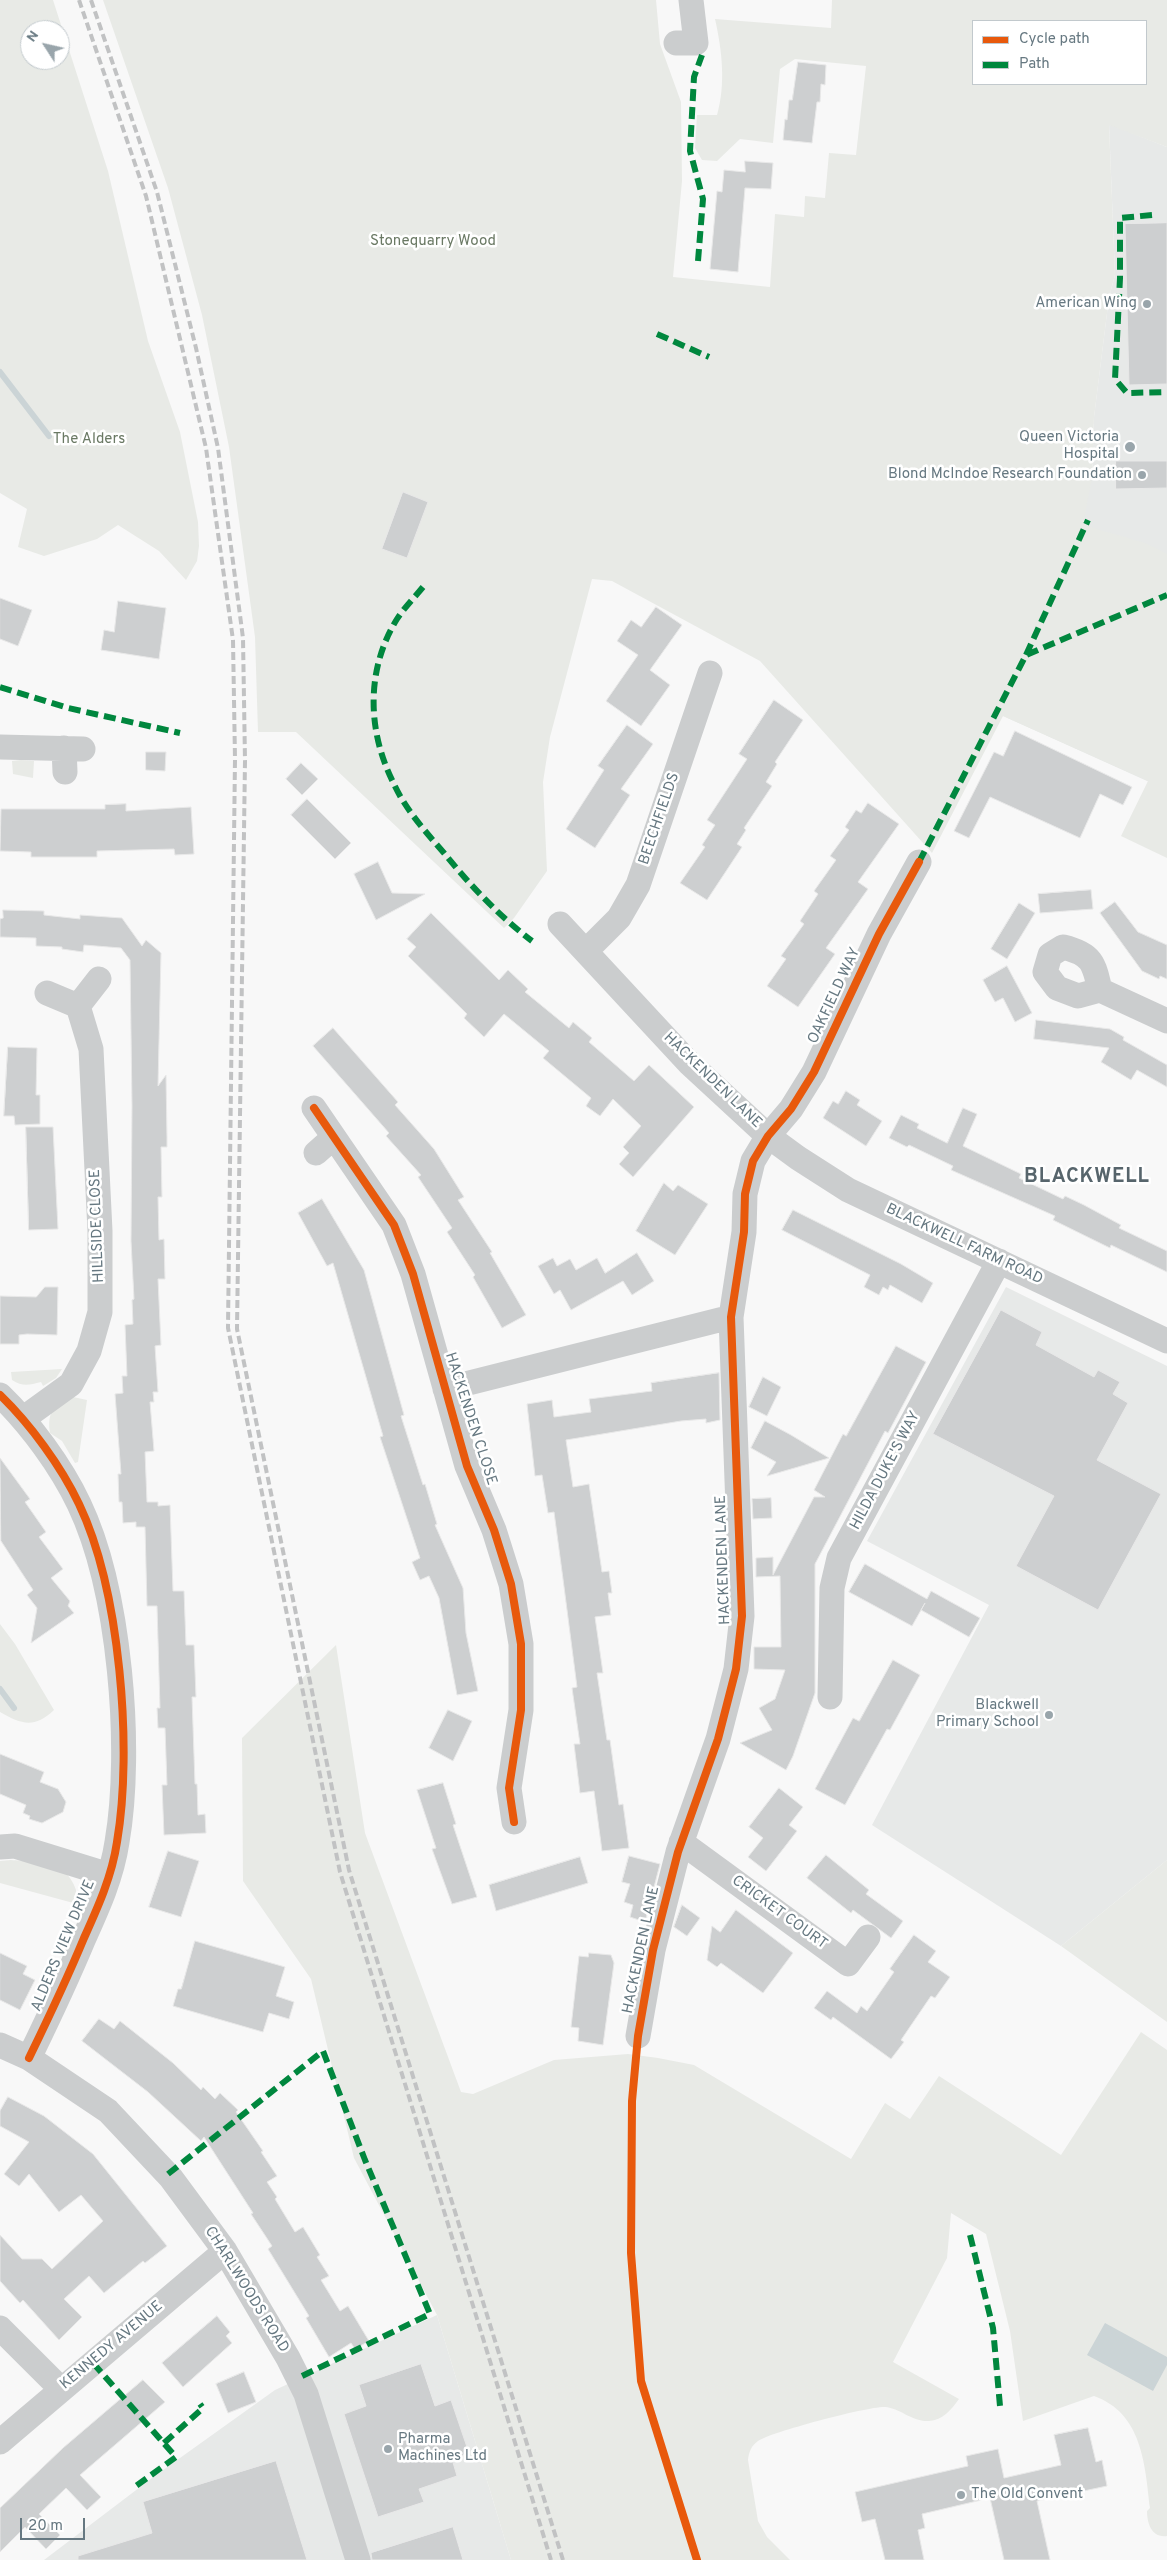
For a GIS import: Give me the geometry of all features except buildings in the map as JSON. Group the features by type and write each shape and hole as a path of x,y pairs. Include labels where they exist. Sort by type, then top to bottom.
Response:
{"street":[{"path":"676,43 696,43 691,0"},
{"name":"BEECHFIELDS","path":"586,951 619,918 638,885 710,673"},
{"path":"0,747 71,756"},
{"name":"OAKFIELD WAY","path":"768,1136 791,1109 814,1072 879,934 919,862"},
{"name":"HACKENDEN LANE","path":"560,924 689,1063 768,1136 753,1161 744,1194 744,1232 730,1317 742,1616 736,1669 718,1739 681,1842 654,1950 638,2036"},
{"path":"47,993 78,1006 99,979"},
{"path":"1100,990 1167,1021"},
{"name":"HILLSIDE CLOSE","path":"24,1418 71,1384 89,1351 100,1312 100,1231 91,1049 78,1006"},
{"name":"HACKENDEN CLOSE","path":"314,1108 325,1145 394,1225 413,1274 467,1466 494,1530 511,1584 521,1644 521,1710 509,1788 514,1822"},
{"name":"BLACKWELL FARM ROAD","path":"768,1136 848,1190 1167,1341"},
{"name":"HILDA DUKE'S WAY","path":"830,1697 832,1588 839,1558 999,1261"},
{"name":"HACKENDEN CLOSE","path":"444,1389 730,1317"},
{"name":"ALDERS VIEW DRIVE","path":"0,1395 24,1418 79,1504 98,1555 110,1612 122,1699 123,1787 117,1843 109,1875 101,1899 68,1977 29,2058"},
{"name":"CRICKET COURT","path":"681,1842 848,1964 868,1937"},
{"path":"0,1847 15,1846 109,1875"},
{"name":"CHARLWOODS ROAD","path":"0,2045 29,2058 108,2111 172,2178 226,2251 288,2358 306,2394 358,2560"},
{"name":"KENNEDY AVENUE","path":"0,2442 226,2251"},
{"path":"0,2328 61,2389"}],"shaded area":[{"name":"Queen Victoria Hospital","path":"1109,124 1167,147 1167,790 1003,716 1092,477 1094,417 1109,297 1115,275"},
{"name":"Blackwell Primary School","path":"1006,1287 1167,1366 1167,1860 1061,1946 872,1825 989,1605 867,1541"},
{"path":"437,2315 511,2560 44,2560 152,2478 275,2390"},
{"path":"1105,2323 1167,2357 1167,2365 1153,2391 1087,2355"}],"green space":[{"name":"The Alders","path":"0,0 53,0 59,20 20,20 20,70 70,70 70,53 108,171 148,341 180,432 198,522 199,546 197,561 186,580 159,551 118,525 97,539 44,556 18,547 27,509 0,493"},
{"name":"Stonequarry Wood","path":"103,0 656,0 660,44 681,102 682,181 673,277 770,287 775,214 804,217 805,196 825,198 829,153 856,155 866,66 795,59 780,69 773,143 740,139 717,161 702,160 695,148 697,115 717,115 720,103 721,55 715,19 831,28 832,0 1167,0 1167,147 1109,125 1115,275 1109,297 1094,417 1092,477 1083,525 1145,543 1167,554 1167,858 1121,836 1148,781 1003,716 932,853 760,661 612,581 592,579 550,737 543,782 547,871 514,918 504,928 296,732 258,732 255,637 229,447 202,315 168,188"},
{"path":"12,761 34,761 33,778 13,774"},
{"path":"62,1369 56,1378 43,1386 41,1382 26,1385 12,1380 11,1372"},
{"path":"64,1395 87,1400 78,1462 75,1463 62,1441 50,1433 49,1422 51,1412"},
{"path":"0,1624 15,1644 54,1710 40,1720 27,1723 21,1722 0,1712"},
{"path":"336,1645 365,1833 461,2092 473,2094 554,2060 628,2054 658,2058 694,2065 851,2159 885,2103 910,2119 939,2076 1061,2155 1141,2032 1167,2050 1167,2536 1158,2535 1149,2525 1147,2511 1150,2508 1146,2474 1138,2442 1122,2414 1110,2404 1094,2396 1023,2421 1010,2331 986,2234 951,2213 947,2258 893,2362 959,2399 946,2414 934,2420 923,2421 890,2408 875,2408 800,2426 758,2441 751,2449 748,2460 758,2521 767,2537 790,2560 511,2560 437,2315 354,2158 311,1979 243,1881 242,1738"},
{"path":"1167,1860 1167,2022 1061,1946"},
{"path":"0,1861 46,1862 60,1868 75,1887 77,1904 0,1883"}],"waterway":[{"path":"0,372 49,436"},
{"path":"0,1689 14,1708"}],"railway":[{"path":"79,0 146,196 206,448 233,640 235,759 228,1328 340,1872 551,2560"},
{"path":"91,0 157,192 196,348 218,448 243,638 245,761 237,1329 349,1870 563,2560"}],"marked path":[{"path":"698,261 703,199 690,151 694,77 702,55"},
{"path":"1152,215 1120,218 1120,278 1115,379 1127,393 1167,392"},
{"path":"657,334 709,357"},
{"path":"1026,655 1088,520"},
{"path":"423,587 397,619 387,638 375,679 375,721 378,742 384,762 403,801 423,828 485,900 532,941"},
{"path":"919,862 1026,655 1167,595"},
{"path":"0,687 68,708 180,733"},
{"path":"168,2174 323,2051 365,2160 430,2314 298,2378"},
{"path":"970,2235 993,2328 1000,2406"},
{"path":"93,2363 176,2457 136,2486"},
{"path":"164,2443 203,2408 200,2404"}],"cycle path":[{"path":"697,2560 641,2381 631,2253 632,2101 638,2036 653,1950 678,1852 718,1739 736,1669 742,1616 731,1317 744,1232 745,1194 753,1161 768,1136 791,1109 814,1072 879,934 919,862"},
{"path":"314,1108 394,1225 413,1274 467,1466 494,1530 511,1584 521,1644 521,1710 509,1788 514,1822"},
{"path":"0,1395 22,1419 54,1460 79,1504 93,1539 113,1624 123,1717 124,1762 122,1804 112,1867 94,1915 29,2058"}],"place":[{"name":"American Wing","path":"1147,304"},
{"name":"Queen Victoria Hospital","path":"1130,447"},
{"name":"Blond McIndoe Research Foundation","path":"1142,475"},
{"name":"Blackwell Primary School","path":"1049,1715"},
{"name":"Pharma Machines Ltd","path":"388,2449"},
{"name":"The Old Convent","path":"961,2495"}],"district":[{"name":"BLACKWELL","path":"1087,1178"}]}
